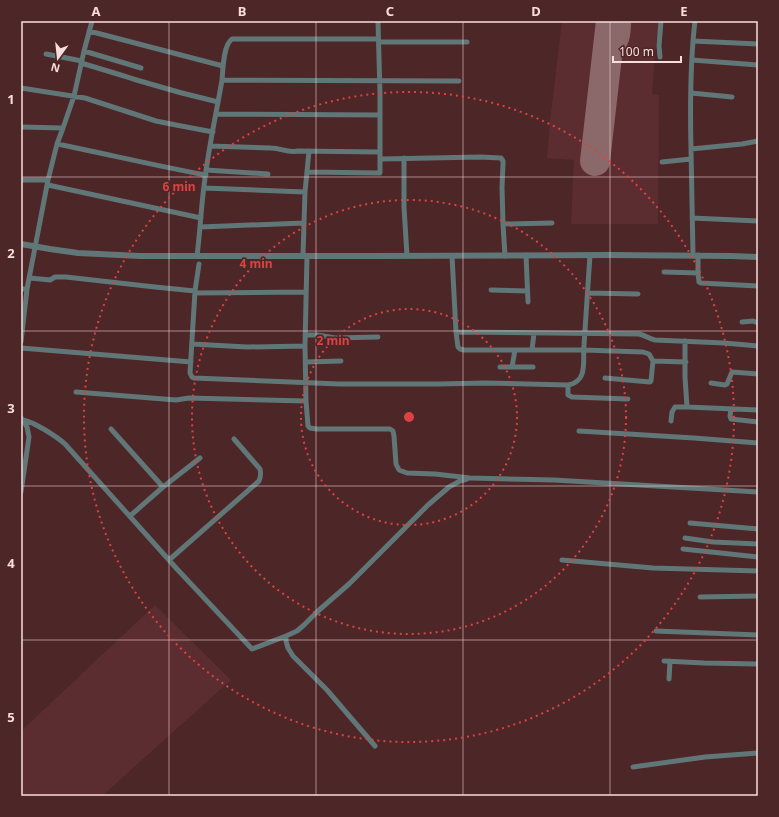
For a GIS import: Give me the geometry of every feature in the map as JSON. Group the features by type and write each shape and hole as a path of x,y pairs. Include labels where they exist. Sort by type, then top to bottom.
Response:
{"street":[{"path":"21,342 28,289 48,183 57,144 74,96 91,21"},
{"path":"308,172 380,172 384,159 380,152 381,42 378,21"},
{"path":"660,58 659,46 661,21"},
{"path":"695,21 691,93 691,159 692,218 699,282 758,286"},
{"path":"89,31 223,66"},
{"path":"467,42 232,39 228,42 204,188 190,373 194,378 345,384 485,383 568,385 575,382 582,375 590,255"},
{"path":"693,41 758,44"},
{"path":"84,51 140,68"},
{"path":"46,54 81,62 140,81 218,102"},
{"path":"692,60 758,65"},
{"path":"222,80 459,81"},
{"path":"21,88 74,96 102,103 156,121 213,132"},
{"path":"691,93 732,97"},
{"path":"216,114 380,115"},
{"path":"21,127 63,128"},
{"path":"691,149 758,141"},
{"path":"57,144 173,169 206,173 268,174"},
{"path":"210,146 277,148 289,152 380,152"},
{"path":"309,151 304,223 306,292 306,402 308,426 310,428 388,428 392,430 394,436 396,464 399,470 414,474 435,474 470,478 554,480 758,492"},
{"path":"404,158 404,202 407,256"},
{"path":"384,159 501,158 503,161 502,187 504,256"},
{"path":"662,162 691,159"},
{"path":"21,180 48,183 201,218"},
{"path":"204,188 305,192"},
{"path":"692,218 758,221"},
{"path":"200,227 304,223"},
{"path":"503,224 552,223"},
{"path":"21,244 78,253 199,260 305,255 696,255 758,257"},
{"path":"526,255 528,302"},
{"path":"452,256 456,332 458,347 460,349 643,352 649,354 653,361 650,382 605,378"},
{"path":"664,272 698,274"},
{"path":"30,278 50,280 55,277 66,276 195,292 306,292"},
{"path":"21,289 28,289"},
{"path":"491,290 527,291"},
{"path":"588,293 638,294"},
{"path":"742,322 753,321 758,323"},
{"path":"456,332 642,334 652,339 758,346"},
{"path":"532,350 534,332"},
{"path":"305,335 335,338 378,337"},
{"path":"685,341 685,377 688,407"},
{"path":"192,344 247,347 305,346"},
{"path":"21,348 191,362"},
{"path":"512,366 515,350"},
{"path":"306,362 341,361"},
{"path":"653,361 686,362"},
{"path":"500,366 533,367"},
{"path":"711,383 725,385 732,372 758,374"},
{"path":"568,385 568,395 572,397 628,399"},
{"path":"76,392 176,400 189,398 306,402"},
{"path":"671,421 672,412 675,407 678,406 758,410"},
{"path":"731,409 731,419 758,422"},
{"path":"22,419 32,423 61,440 169,560 252,649 286,636 304,625 349,584 428,505 449,487 470,478"},
{"path":"21,492 29,441 27,427 22,419"},
{"path":"112,429 163,487"},
{"path":"579,431 758,443"},
{"path":"169,560 261,478 260,469 234,439"},
{"path":"130,516 163,487 200,458"},
{"path":"690,523 758,529"},
{"path":"685,538 713,542 758,544"},
{"path":"683,549 758,556"},
{"path":"562,560 653,568 758,571"},
{"path":"700,597 758,596"},
{"path":"656,631 758,635"},
{"path":"286,636 288,648 293,656 327,690 375,746"},
{"path":"669,679 667,661 758,664"},
{"path":"633,767 705,757 758,753"}],"shaded area":[{"path":"562,21 660,21 656,44 652,94 659,95 658,224 571,224 574,160 547,158"},
{"path":"155,605 231,680 102,796 21,796 21,731"}],"taxiway":[{"path":"608,44 610,47 619,46 624,35 625,21"}],"runway":[{"path":"595,161 611,21"}]}
